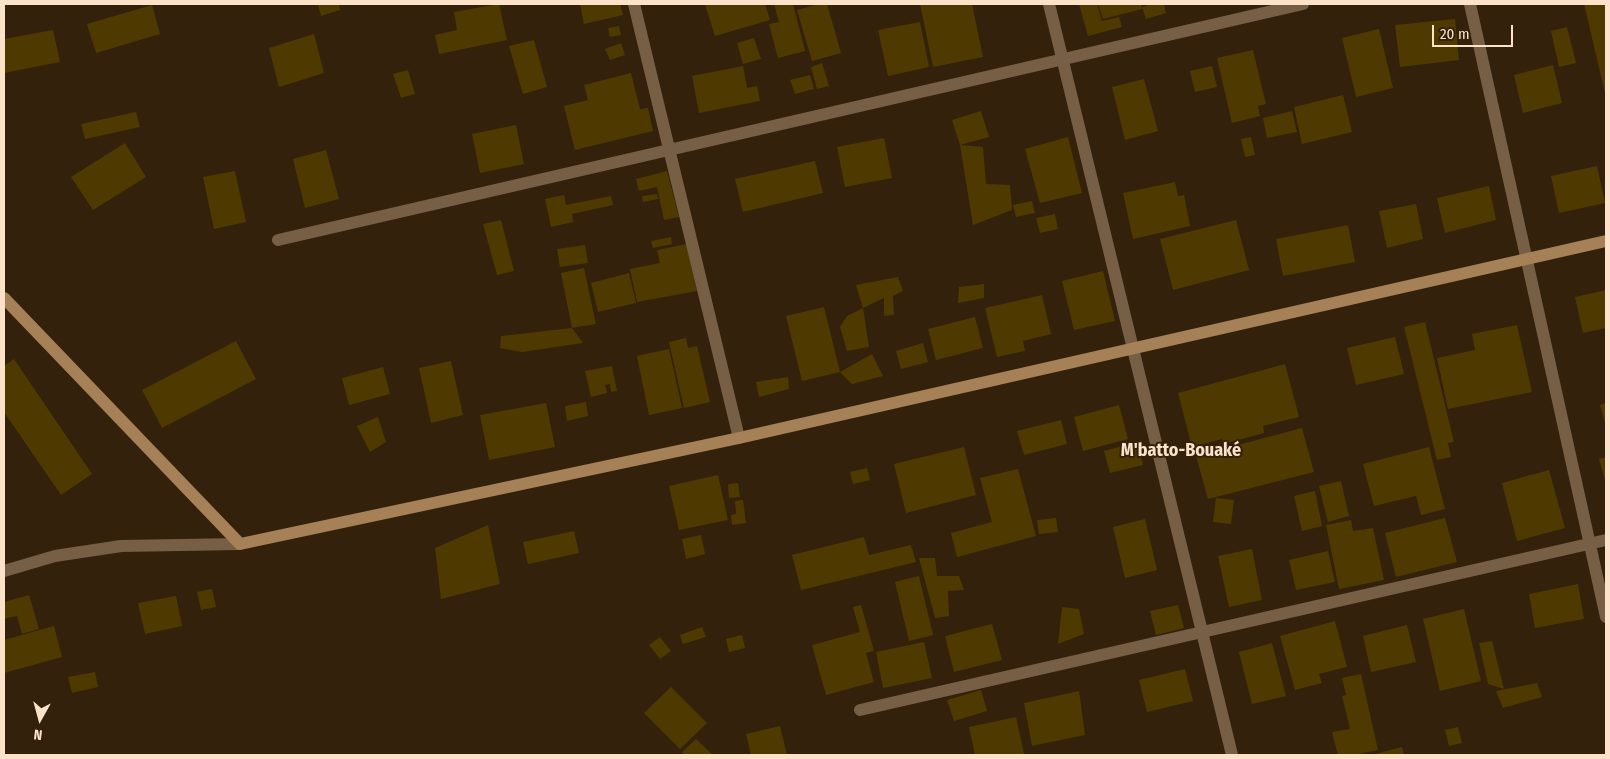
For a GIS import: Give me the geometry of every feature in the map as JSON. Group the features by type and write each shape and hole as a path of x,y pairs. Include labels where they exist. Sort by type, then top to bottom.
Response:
{"street":[{"path":"634,4 739,438"},
{"path":"1049,4 1232,755"},
{"path":"278,240 1303,4"},
{"path":"1470,4 1606,617"},
{"path":"4,571 55,556 121,546 240,544 739,438 1606,241"},
{"path":"4,298 240,544"},
{"path":"860,710 1606,540"}],"building":[{"path":"318,4 339,4 340,10 321,16"},
{"path":"499,4 507,40 439,54 435,35 457,30 454,12"},
{"path":"580,4 620,4 623,15 584,24"},
{"path":"705,4 765,4 770,20 715,36"},
{"path":"774,4 793,4 805,51 778,58 769,24 779,22"},
{"path":"819,4 827,4 841,53 812,61 797,10"},
{"path":"920,4 972,4 983,57 933,67"},
{"path":"1079,4 1097,4 1102,21 1119,17 1122,27 1088,36"},
{"path":"1098,4 1141,4 1142,9 1103,19"},
{"path":"1147,4 1164,4 1166,13 1146,19 1142,7 1147,6"},
{"path":"1584,4 1606,4 1605,93"},
{"path":"152,5 160,34 96,53 87,24"},
{"path":"1455,19 1459,60 1400,67 1395,25"},
{"path":"920,22 929,67 888,76 878,30"},
{"path":"619,26 621,35 610,37 608,28"},
{"path":"1567,27 1576,63 1559,67 1551,31"},
{"path":"1379,29 1393,88 1356,97 1342,38"},
{"path":"53,30 60,62 4,73 4,39"},
{"path":"314,34 324,73 279,87 269,48"},
{"path":"754,38 761,59 743,64 737,43"},
{"path":"534,40 547,87 523,94 509,46"},
{"path":"621,43 625,55 610,60 605,49"},
{"path":"1253,50 1266,104 1258,106 1260,116 1232,123 1217,58"},
{"path":"822,63 829,86 817,89 811,67"},
{"path":"1553,65 1562,103 1523,113 1514,75"},
{"path":"743,66 747,88 757,86 760,101 699,113 692,76"},
{"path":"1212,66 1217,87 1195,92 1190,71"},
{"path":"408,70 415,94 401,98 393,74"},
{"path":"631,73 640,109 648,108 653,131 575,150 564,106 588,100 584,85"},
{"path":"810,75 814,89 795,94 790,80"},
{"path":"1144,79 1158,131 1125,140 1112,87"},
{"path":"1343,95 1352,132 1302,144 1294,107"},
{"path":"981,111 989,137 960,145 952,120"},
{"path":"1292,111 1297,132 1267,138 1263,118"},
{"path":"136,112 140,127 85,139 81,124"},
{"path":"516,125 524,164 480,173 472,134"},
{"path":"1068,137 1082,193 1040,203 1025,149"},
{"path":"1251,137 1255,155 1245,157 1241,139"},
{"path":"884,138 892,178 845,187 837,147"},
{"path":"125,143 146,177 93,210 71,177"},
{"path":"960,145 983,147 986,184 1010,185 1012,210 973,225"},
{"path":"326,150 339,199 305,208 293,159"},
{"path":"815,161 823,193 743,212 735,179"},
{"path":"1597,166 1605,203 1559,213 1551,176"},
{"path":"235,171 246,222 214,229 203,177"},
{"path":"667,171 679,217 664,220 657,187 639,191 636,179"},
{"path":"1175,182 1178,196 1184,195 1190,226 1133,239 1123,193"},
{"path":"1489,186 1496,220 1445,233 1437,198"},
{"path":"657,194 658,199 643,202 642,196"},
{"path":"564,195 566,205 611,196 613,205 572,214 573,222 551,227 545,199"},
{"path":"1032,201 1035,213 1016,217 1013,205"},
{"path":"1416,204 1423,239 1387,248 1379,211"},
{"path":"1055,214 1058,229 1040,233 1036,218"},
{"path":"501,220 514,271 497,275 483,224"},
{"path":"1236,220 1249,270 1173,290 1160,239"},
{"path":"1348,225 1355,262 1283,276 1276,239"},
{"path":"671,237 672,244 653,248 651,241"},
{"path":"687,244 697,291 637,302 630,269 660,263 657,250"},
{"path":"585,245 588,263 560,267 557,249"},
{"path":"584,268 596,324 572,328 561,273"},
{"path":"1103,271 1115,321 1074,330 1062,281"},
{"path":"629,273 636,303 598,312 591,283"},
{"path":"898,277 903,291 893,296 894,315 884,316 884,298 863,308 856,285"},
{"path":"984,284 984,298 958,303 959,287"},
{"path":"1606,290 1606,328 1583,333 1575,297"},
{"path":"1042,295 1051,334 1023,341 1025,351 997,357 985,308"},
{"path":"824,307 840,372 802,381 786,316"},
{"path":"863,308 869,347 847,351 840,327 847,316"},
{"path":"975,317 983,348 936,360 928,329"},
{"path":"1425,322 1454,442 1448,443 1451,457 1437,460 1404,327"},
{"path":"1517,325 1532,392 1448,409 1437,358 1475,350 1472,334"},
{"path":"572,328 583,343 522,352 500,348 501,336"},
{"path":"1395,337 1404,374 1356,385 1347,348"},
{"path":"686,338 688,348 697,346 710,402 684,408 669,342"},
{"path":"236,341 256,379 162,428 142,390"},
{"path":"923,343 928,362 901,369 896,351"},
{"path":"669,349 682,408 649,415 637,356"},
{"path":"872,354 883,376 852,384 840,372"},
{"path":"14,359 92,474 61,495 4,412 4,366"},
{"path":"451,361 463,415 431,423 419,368"},
{"path":"1285,364 1299,417 1263,426 1264,433 1223,444 1222,439 1192,447 1178,393"},
{"path":"612,366 617,391 611,392 610,384 605,385 607,393 591,397 585,371"},
{"path":"383,367 390,394 349,405 342,378"},
{"path":"788,377 789,389 759,397 756,382"},
{"path":"586,402 588,416 567,421 565,406"},
{"path":"546,403 555,447 489,460 480,415"},
{"path":"1606,403 1606,427 1600,405"},
{"path":"1119,405 1128,439 1083,451 1074,417"},
{"path":"378,417 386,442 370,452 357,426"},
{"path":"1061,420 1067,444 1024,455 1017,431"},
{"path":"1302,428 1314,472 1208,499 1196,456"},
{"path":"1137,442 1143,465 1110,473 1104,451"},
{"path":"964,447 976,495 906,513 894,464"},
{"path":"1429,447 1445,509 1421,515 1416,496 1374,506 1363,464"},
{"path":"1606,457 1606,484 1599,459"},
{"path":"867,468 870,480 853,484 850,472"},
{"path":"1018,469 1036,536 957,557 951,533 992,522 980,478"},
{"path":"1549,470 1565,528 1517,541 1502,483"},
{"path":"718,475 728,520 679,530 669,486"},
{"path":"1341,481 1349,516 1328,522 1319,486"},
{"path":"738,483 740,497 729,498 728,484"},
{"path":"1315,491 1322,526 1302,531 1294,496"},
{"path":"1216,498 1234,500 1231,524 1213,522"},
{"path":"743,500 746,523 732,525 731,515 736,514 735,501"},
{"path":"1056,518 1058,532 1039,534 1037,520"},
{"path":"1445,518 1457,562 1396,577 1385,533"},
{"path":"1145,519 1157,570 1125,578 1113,527"},
{"path":"1351,520 1353,531 1373,528 1384,580 1339,589 1326,525"},
{"path":"488,525 500,584 441,599 435,548"},
{"path":"574,531 579,553 528,564 523,542"},
{"path":"701,535 705,554 686,559 682,539"},
{"path":"864,537 869,555 911,545 916,562 801,590 792,555"},
{"path":"1252,549 1262,600 1229,607 1218,556"},
{"path":"1328,551 1335,582 1296,590 1289,560"},
{"path":"919,558 935,558 937,576 959,576 964,590 948,591 949,616 935,618"},
{"path":"919,576 933,635 909,641 895,582"},
{"path":"1578,584 1584,619 1535,628 1529,594"},
{"path":"212,589 216,607 201,610 197,592"},
{"path":"29,595 39,629 22,634 17,616 4,619 4,602"},
{"path":"176,596 182,626 145,634 138,603"},
{"path":"861,605 874,651 866,653 874,682 826,695 812,645 860,632 853,607"},
{"path":"1178,605 1184,628 1156,635 1150,611"},
{"path":"1062,607 1079,609 1084,634 1058,644"},
{"path":"1464,609 1481,681 1440,691 1423,619"},
{"path":"1335,621 1347,667 1319,674 1322,683 1295,690 1280,636"},
{"path":"992,624 1002,660 954,672 945,636"},
{"path":"1407,625 1416,662 1371,672 1363,636"},
{"path":"54,626 62,657 4,673 4,640"},
{"path":"702,627 706,637 683,644 680,635"},
{"path":"742,635 745,648 729,652 726,639"},
{"path":"660,637 671,651 660,659 649,645"},
{"path":"1492,641 1504,689 1488,684 1479,643"},
{"path":"924,642 932,678 883,688 876,652"},
{"path":"1272,643 1286,696 1252,704 1239,652"},
{"path":"1185,669 1193,701 1147,712 1139,680"},
{"path":"95,672 98,687 72,693 68,677"},
{"path":"1361,674 1378,750 1354,755 1338,755 1332,732 1350,729 1342,696 1346,695 1342,678"},
{"path":"1537,683 1542,697 1503,708 1496,691"},
{"path":"671,687 707,723 680,749 644,713"},
{"path":"981,690 987,711 954,721 947,700"},
{"path":"1079,691 1085,735 1032,746 1024,703"},
{"path":"1016,717 1024,754 975,755 969,727"},
{"path":"780,726 787,755 751,755 746,734"},
{"path":"1458,727 1462,743 1449,746 1445,730"},
{"path":"696,739 713,755 685,755 682,752"},
{"path":"1402,747 1404,755 1372,755"}],"district":[{"name":"M'batto-Bouaké","path":"1181,451"}]}
